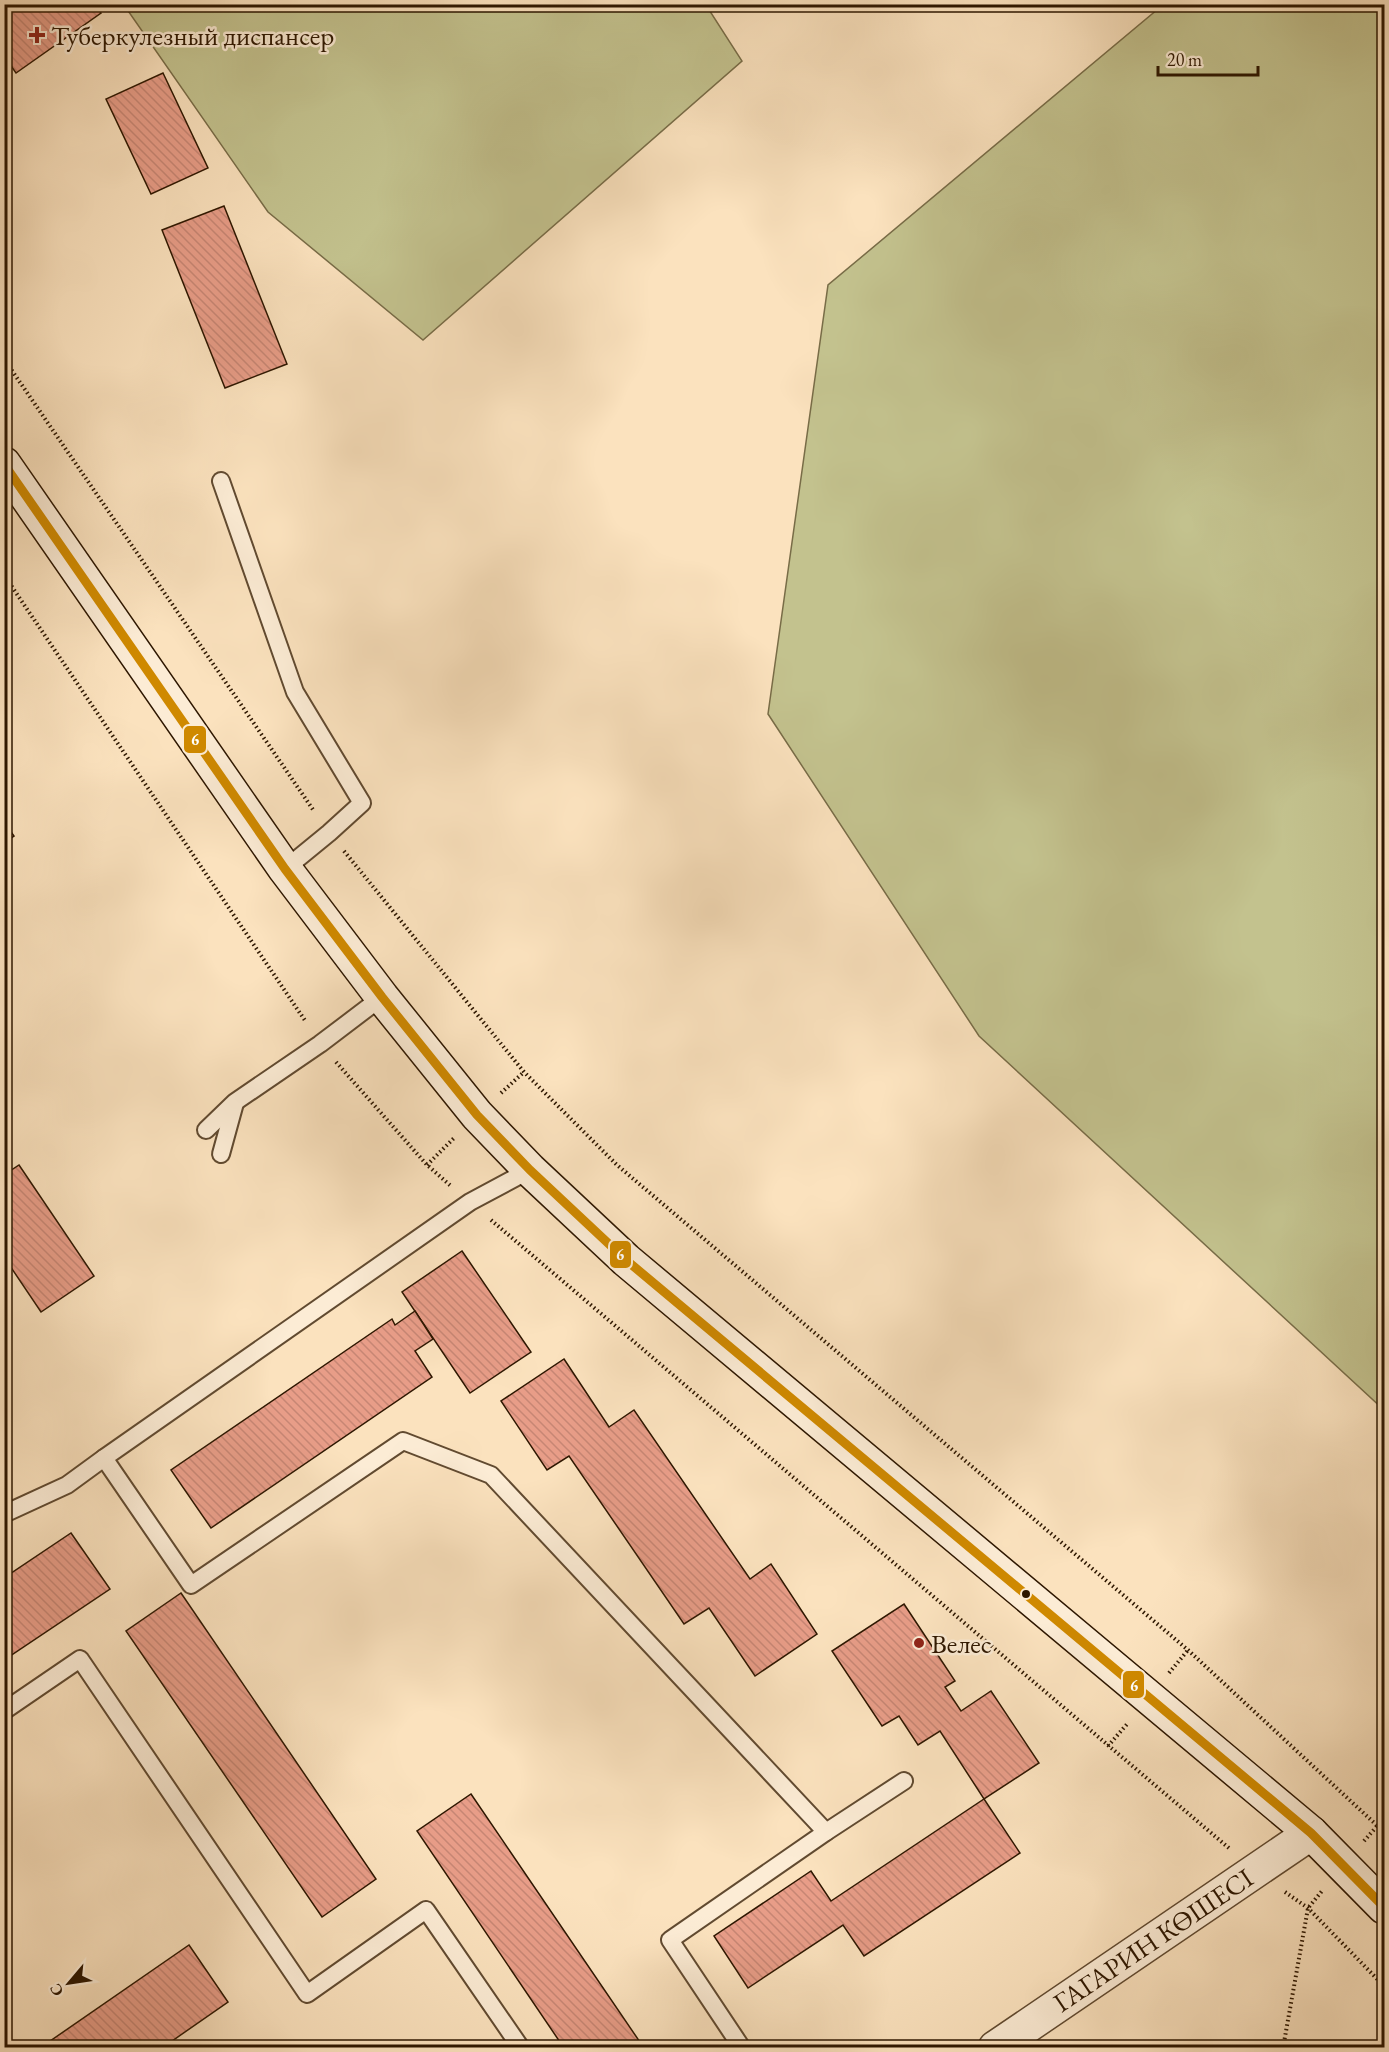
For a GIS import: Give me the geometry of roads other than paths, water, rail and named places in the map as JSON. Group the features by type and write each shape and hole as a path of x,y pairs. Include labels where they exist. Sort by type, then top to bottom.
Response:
{"street":[{"path":"7,472 285,869 382,997 477,1115 530,1170 636,1268 1311,1833 1384,1907"},
{"name":"ГАГАРИН КӨШЕСІ","path":"994,2048 1311,1833"}],"lane":[{"path":"221,481 295,692 362,803 285,869"},
{"path":"206,1130 235,1102 320,1044 382,997"},
{"path":"222,1154 235,1102"},
{"path":"4,1514 67,1485 470,1202 530,1170"},
{"path":"104,1458 191,1585 404,1441 491,1475 826,1832"},
{"path":"4,1711 80,1659 307,1994 426,1910 521,2048"},
{"path":"742,2048 670,1940 904,1781"}],"place":[{"name":"Туберкулезный диспансер","path":"37,35"},
{"name":"Велес","path":"919,1643"}]}
